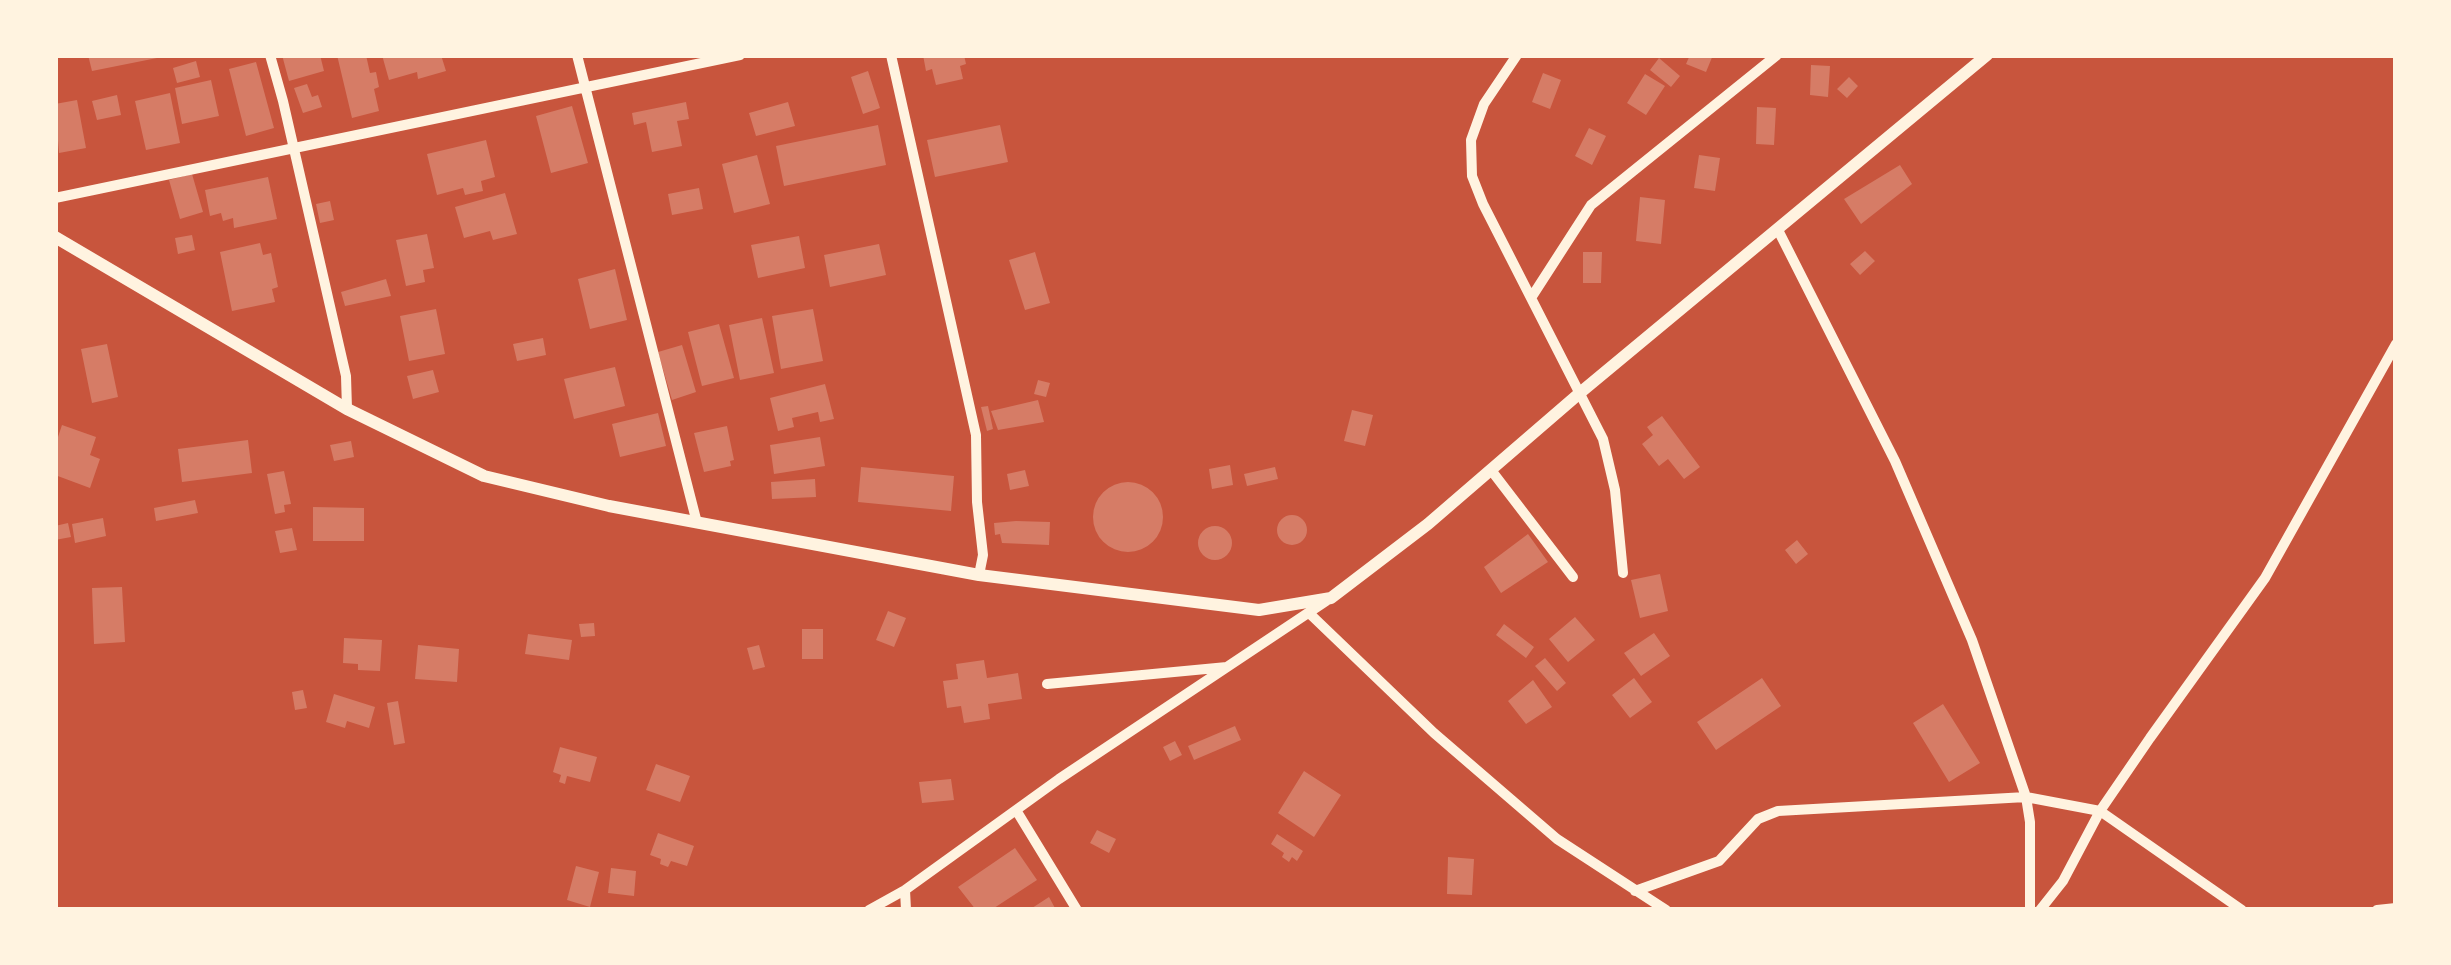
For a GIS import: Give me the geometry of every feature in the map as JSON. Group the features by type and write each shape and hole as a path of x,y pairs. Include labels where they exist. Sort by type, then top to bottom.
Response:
{"street":[{"path":"270,55 346,376 346,409"},
{"path":"577,55 697,523"},
{"path":"55,198 740,55"},
{"path":"891,55 976,435 977,502 984,555 979,575"},
{"path":"1517,55 1484,104 1471,140 1472,176 1603,439 1615,490 1623,573"},
{"path":"1531,298 1592,205 1777,55"},
{"path":"870,910 1331,598 1428,524 1986,55"},
{"path":"1778,230 1895,461 1972,640 2026,797 2030,822 2030,910"},
{"path":"55,237 346,409 484,476 609,506 979,575 1258,610 1331,598"},
{"path":"2040,910 2064,881 2100,812 2265,578 2396,344"},
{"path":"1491,470 1573,577"},
{"path":"1309,613 1434,733 1556,839 1666,910"},
{"path":"1047,684 1228,667"},
{"path":"1635,891 1719,861 1758,818 1778,811 2026,797 2100,812 2242,910"},
{"path":"1016,810 1077,910"},
{"path":"904,890 906,910"},
{"path":"2377,910 2396,908"}],"building":[{"path":"88,55 162,55 162,57 92,71"},
{"path":"282,55 320,55 324,71 289,81"},
{"path":"337,55 366,55 370,73 376,72 379,87 374,89 379,111 352,118"},
{"path":"382,55 441,55 446,71 418,79 417,72 389,80"},
{"path":"923,55 964,55 966,64 960,66 963,79 936,85 932,69 926,71"},
{"path":"1690,55 1713,55 1706,72 1686,64"},
{"path":"1659,58 1680,76 1671,87 1650,70"},
{"path":"196,61 200,77 177,83 173,68"},
{"path":"256,62 274,128 246,136 229,69"},
{"path":"1811,65 1830,66 1828,97 1810,95"},
{"path":"868,71 880,108 863,114 851,77"},
{"path":"1543,73 1561,80 1550,109 1532,102"},
{"path":"1645,74 1665,86 1646,115 1627,103"},
{"path":"1849,77 1858,86 1847,98 1837,89"},
{"path":"211,80 219,116 182,124 175,88"},
{"path":"307,84 312,97 318,95 322,107 303,113 294,88"},
{"path":"170,93 180,143 146,150 135,101"},
{"path":"117,95 121,115 97,120 92,101"},
{"path":"77,100 86,148 59,153 55,104"},
{"path":"686,102 689,119 677,121 682,146 652,152 646,122 634,125 632,113"},
{"path":"788,102 795,126 756,136 749,113"},
{"path":"572,106 588,163 551,173 536,116"},
{"path":"1757,107 1776,108 1774,145 1756,144"},
{"path":"878,125 886,165 784,186 776,146"},
{"path":"1000,125 1008,162 935,177 927,140"},
{"path":"1589,128 1606,136 1592,165 1575,156"},
{"path":"486,140 495,177 481,181 483,191 465,195 463,188 437,195 427,154"},
{"path":"757,155 770,204 734,213 722,164"},
{"path":"1699,155 1720,158 1715,191 1694,188"},
{"path":"1900,165 1912,184 1861,224 1844,199"},
{"path":"192,174 203,212 180,219 169,180"},
{"path":"268,177 277,219 234,228 233,218 223,221 221,213 210,216 205,190"},
{"path":"699,188 703,209 672,215 668,194"},
{"path":"505,193 517,234 493,240 490,231 464,238 455,207"},
{"path":"1640,197 1665,200 1661,244 1636,241"},
{"path":"330,201 334,220 320,223 316,204"},
{"path":"427,234 434,268 423,270 425,282 406,286 396,240"},
{"path":"192,235 195,250 178,254 175,238"},
{"path":"799,236 805,268 758,278 751,245"},
{"path":"260,243 263,255 271,253 278,287 272,289 275,302 232,311 220,252"},
{"path":"879,244 886,275 830,287 824,255"},
{"path":"1865,251 1875,261 1860,275 1850,264"},
{"path":"1035,252 1050,303 1025,310 1009,260"},
{"path":"1583,252 1602,252 1601,283 1583,283"},
{"path":"615,269 627,320 590,329 578,279"},
{"path":"386,279 391,296 345,306 341,292"},
{"path":"436,309 445,354 409,361 400,316"},
{"path":"813,309 823,361 781,369 772,316"},
{"path":"762,318 774,373 740,380 729,325"},
{"path":"719,324 734,378 702,386 688,332"},
{"path":"543,338 546,355 517,361 513,344"},
{"path":"107,344 118,397 92,403 81,349"},
{"path":"682,345 696,392 672,400 658,352"},
{"path":"615,367 625,406 574,419 564,379"},
{"path":"433,370 439,392 413,399 407,376"},
{"path":"1038,380 1050,383 1046,397 1034,394"},
{"path":"825,384 834,419 820,422 818,412 792,418 794,427 778,431 770,398"},
{"path":"1038,400 1044,422 998,430 991,411"},
{"path":"988,406 993,429 987,431 981,407"},
{"path":"1352,410 1373,415 1365,446 1344,441"},
{"path":"658,413 666,446 620,457 612,424"},
{"path":"1662,416 1700,467 1684,479 1668,459 1659,466 1642,444 1653,435 1647,427"},
{"path":"62,425 96,437 90,455 100,459 90,488 55,475 55,446"},
{"path":"727,426 734,460 730,461 731,466 704,472 694,433"},
{"path":"820,437 825,466 774,474 770,445"},
{"path":"248,440 252,473 182,482 178,449"},
{"path":"351,441 354,457 334,461 330,445"},
{"path":"1230,465 1233,485 1212,489 1209,469"},
{"path":"861,467 954,476 951,511 858,502"},
{"path":"1275,467 1278,479 1247,486 1244,474"},
{"path":"1025,470 1029,486 1010,490 1007,474"},
{"path":"284,471 291,504 284,505 285,512 275,514 267,474"},
{"path":"815,479 816,497 772,499 771,482"},
{"path":"1128,482 1153,492 1163,517 1153,542 1128,552 1103,542 1093,517 1103,492"},
{"path":"195,500 198,513 156,521 154,508"},
{"path":"313,507 364,508 364,541 313,541"},
{"path":"1292,515 1303,519 1307,530 1303,541 1292,545 1281,541 1277,530 1281,519"},
{"path":"103,518 106,536 75,543 72,524"},
{"path":"1050,522 1049,545 1002,543 1000,534 995,535 994,523"},
{"path":"68,523 71,537 55,540 55,526"},
{"path":"1215,526 1227,531 1232,543 1227,555 1215,560 1203,555 1198,543 1203,531"},
{"path":"292,528 297,550 280,553 275,531"},
{"path":"1528,534 1548,562 1501,593 1484,567"},
{"path":"1797,540 1808,554 1796,564 1785,550"},
{"path":"1660,574 1668,611 1640,618 1631,580"},
{"path":"122,587 125,642 94,644 92,588"},
{"path":"888,611 906,618 894,647 876,640"},
{"path":"1575,617 1595,640 1568,662 1549,639"},
{"path":"594,623 595,636 581,637 579,624"},
{"path":"1504,624 1534,647 1526,658 1496,635"},
{"path":"802,629 823,629 823,659 802,659"},
{"path":"1654,633 1670,656 1641,676 1624,653"},
{"path":"528,634 572,640 569,660 525,654"},
{"path":"344,638 382,640 380,671 358,670 358,664 343,663"},
{"path":"418,645 459,649 457,682 415,679"},
{"path":"759,645 765,667 753,670 747,648"},
{"path":"1545,658 1566,683 1557,691 1535,666"},
{"path":"984,660 987,678 1018,673 1022,699 988,704 990,719 964,723 961,706 947,708 943,681 958,679 956,664"},
{"path":"1634,678 1652,702 1630,718 1612,695"},
{"path":"1762,678 1781,706 1716,750 1697,722"},
{"path":"1533,680 1552,707 1526,724 1508,701"},
{"path":"303,690 307,708 295,710 292,692"},
{"path":"334,694 375,707 369,728 347,721 345,728 326,722"},
{"path":"398,701 405,743 394,745 387,703"},
{"path":"1943,704 1980,763 1949,782 1913,723"},
{"path":"1235,726 1241,740 1194,760 1188,746"},
{"path":"1175,741 1182,755 1170,761 1163,747"},
{"path":"560,747 597,757 590,782 567,776 565,784 559,782 561,775 553,772"},
{"path":"656,764 690,776 680,802 646,790"},
{"path":"1304,771 1341,795 1314,837 1278,813"},
{"path":"951,779 954,800 922,803 919,782"},
{"path":"1097,830 1116,839 1109,853 1090,843"},
{"path":"658,833 694,846 687,866 671,861 668,867 650,855"},
{"path":"1277,834 1303,851 1297,861 1292,857 1289,862 1271,844"},
{"path":"1015,848 1037,880 991,910 976,910 958,887"},
{"path":"1448,857 1474,859 1472,895 1447,894"},
{"path":"576,866 599,872 590,907 567,900"},
{"path":"611,868 636,871 634,896 608,893"},
{"path":"1049,897 1056,910 1029,910"}]}
